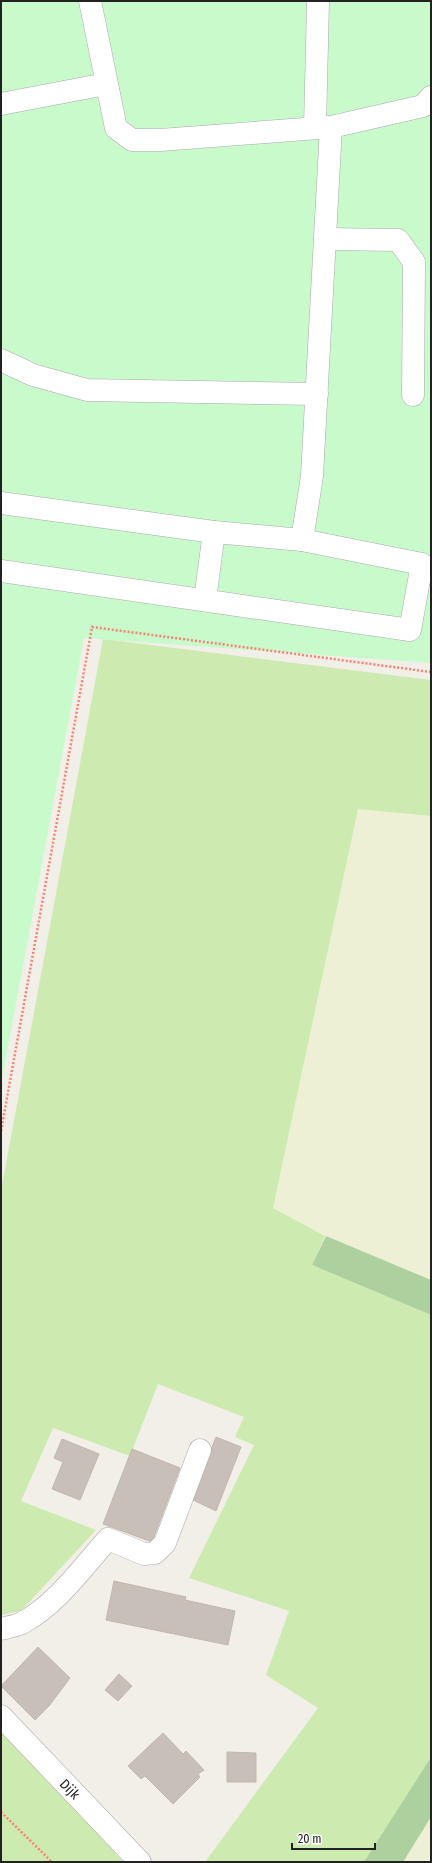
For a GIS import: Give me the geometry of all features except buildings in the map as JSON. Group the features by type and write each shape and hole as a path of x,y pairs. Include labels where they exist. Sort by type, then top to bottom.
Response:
{"street":[{"path":"90,1 116,128 132,140 160,140 323,127 423,106 431,97"},
{"path":"302,540 312,476 326,238 318,1"},
{"path":"1,104 106,84"},
{"path":"326,238 398,240 414,262 413,395"},
{"path":"1,360 33,375 87,390 317,394"},
{"path":"1,503 214,532 302,540 422,564 410,630 1,571"},
{"path":"204,600 214,532"},
{"path":"1,1629 21,1623 43,1608 65,1587 108,1539 144,1554 155,1553 165,1544 200,1450"},
{"name":"Dijk","path":"1,1716 140,1862"}],"path":[{"path":"1,1131 92,627 431,672"},
{"path":"1,1812 52,1862"}],"green space":[{"path":"1,1 431,1 431,663 84,638 1,1084"},
{"path":"103,639 431,680 431,816 358,809 273,1208 325,1236 312,1265 431,1315 431,1757 364,1862 205,1862 318,1708 266,1675 289,1611 189,1578 254,1445 235,1437 244,1417 158,1384 130,1456 53,1428 21,1501 96,1530 21,1611 1,1615 1,1191"},
{"path":"358,809 431,816 431,1280 326,1236 273,1208"},
{"path":"326,1236 431,1280 431,1315 312,1265"},
{"path":"1,1725 123,1862 1,1862"},
{"path":"431,1757 431,1817 403,1862 364,1862"},
{"path":"431,1817 431,1862 403,1862"}]}
